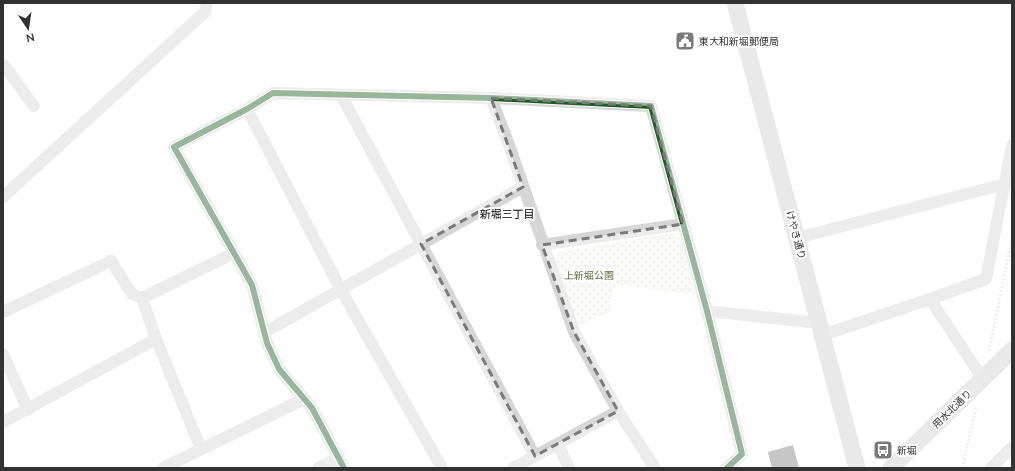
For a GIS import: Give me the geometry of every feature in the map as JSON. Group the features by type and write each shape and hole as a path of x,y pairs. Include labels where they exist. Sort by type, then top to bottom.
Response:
{"street":[{"path":"3,197 205,12 206,3"},
{"name":"けやき通り","path":"735,3 857,468"},
{"path":"3,64 34,106"},
{"path":"318,468 341,463 312,408 279,369 267,343 252,285 174,147 247,109 273,93 491,98 651,106 707,310 742,454 727,468"},
{"path":"341,95 535,456"},
{"path":"491,98 509,145 542,245 574,332 618,411 655,468"},
{"path":"247,109 341,290 442,468"},
{"path":"707,310 821,329 930,299 986,279 1007,190 1012,145"},
{"path":"265,332 523,187"},
{"path":"797,238 1007,190"},
{"path":"542,245 683,224"},
{"path":"3,312 111,261 132,294 142,298 234,253"},
{"path":"142,298 156,339 201,449"},
{"path":"930,299 982,379"},
{"path":"3,422 28,410 156,339"},
{"name":"用水北通り","path":"891,468 1012,350"},
{"path":"3,354 28,410"},
{"path":"163,468 304,399"},
{"path":"513,468 618,411"},
{"path":"558,444 569,468"},
{"path":"991,468 1012,447"}],"path":[{"path":"962,468 1012,238"}],"highlighted area":[{"path":"491,98 651,106 683,224 542,245 574,332 618,411 535,456 421,244 523,187"}],"green space":[{"name":"上新堀公園","path":"672,233 680,238 695,295 625,285 614,288 609,312 579,325 574,315 555,259 559,252"}],"building":[{"path":"793,445 799,468 772,468 768,452"}],"cycle path":[{"path":"344,468 312,408 279,369 267,343 252,285 174,147 247,109 273,93 491,98 651,106 707,311 742,454 727,468"}],"place":[{"name":"東大和新堀郵便局","path":"685,41"},
{"name":"新堀","path":"883,450"}],"district":[{"name":"新堀三丁目","path":"507,214"}]}
